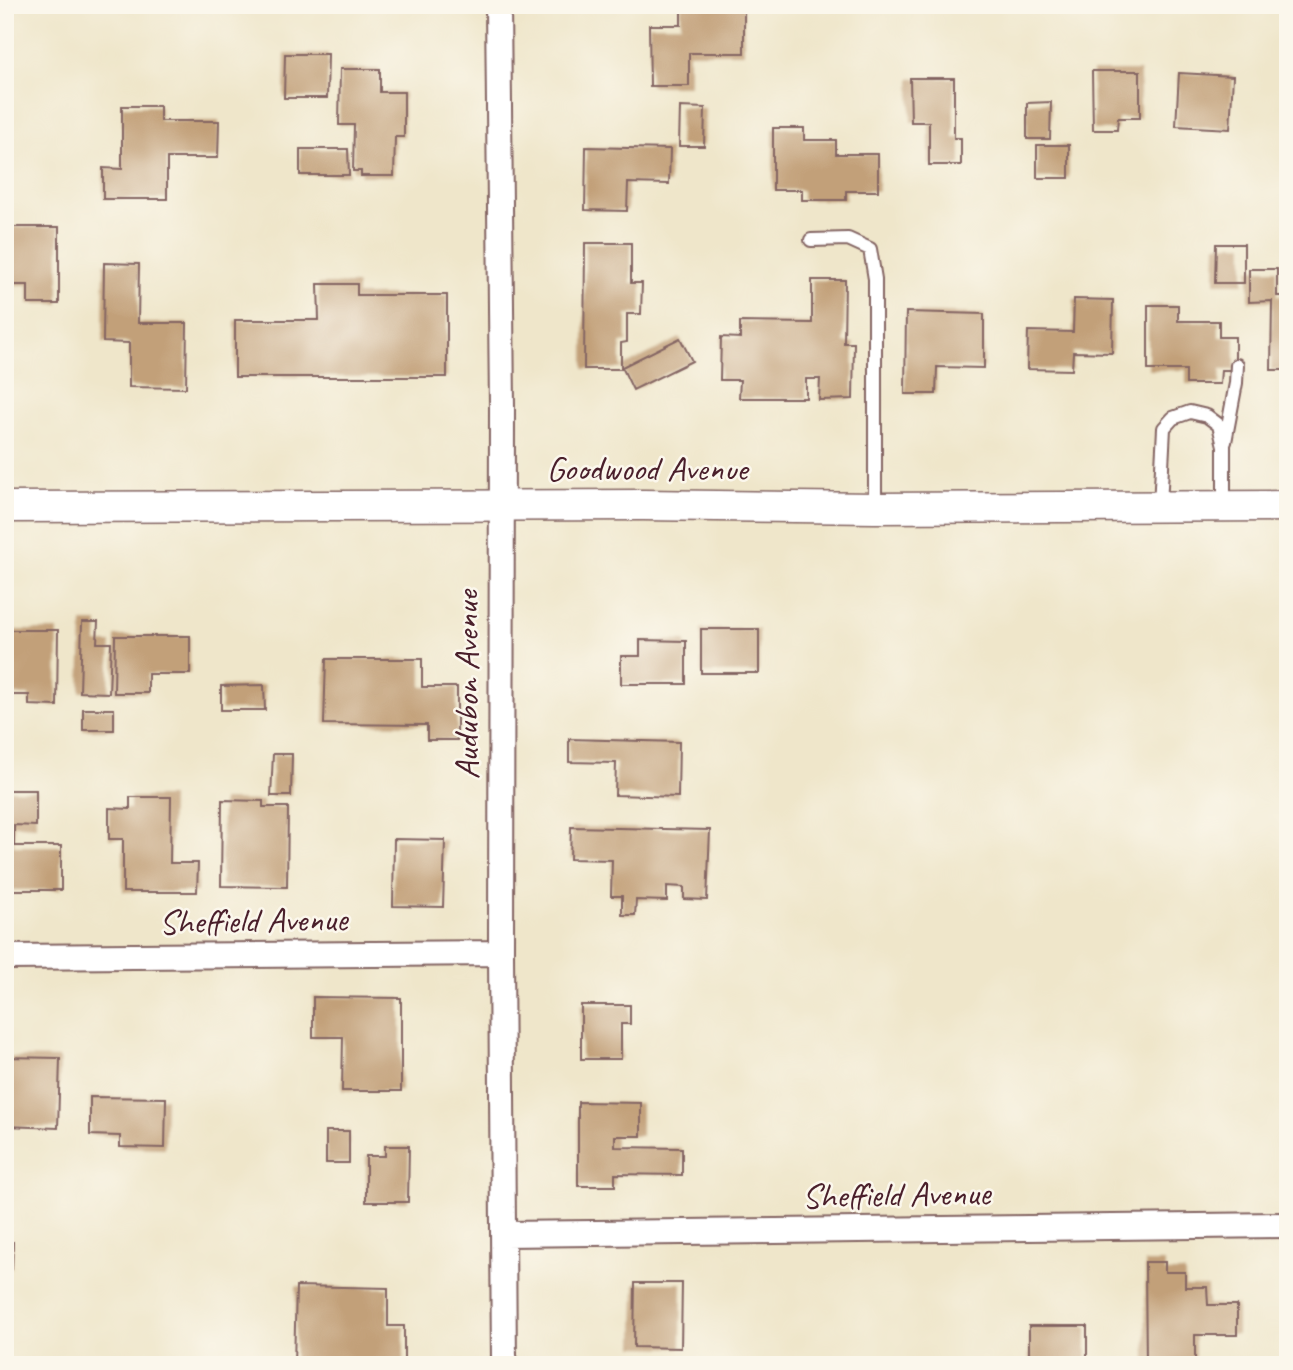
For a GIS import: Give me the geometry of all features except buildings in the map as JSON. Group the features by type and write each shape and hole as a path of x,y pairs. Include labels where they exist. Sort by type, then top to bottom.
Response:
{"street":[{"name":"Audubon Avenue","path":"498,5 504,1365"},
{"name":"Goodwood Avenue","path":"5,507 501,506 875,509 1288,506"},
{"name":"Sheffield Avenue","path":"5,957 501,953"},
{"name":"Sheffield Avenue","path":"505,1234 1288,1225"}],"lane":[{"path":"811,240 848,239 870,249 875,279 875,509"},
{"path":"1224,506 1224,446 1237,365"},
{"path":"1160,507 1164,428 1173,418 1190,412 1207,416 1219,425 1224,446"}]}
